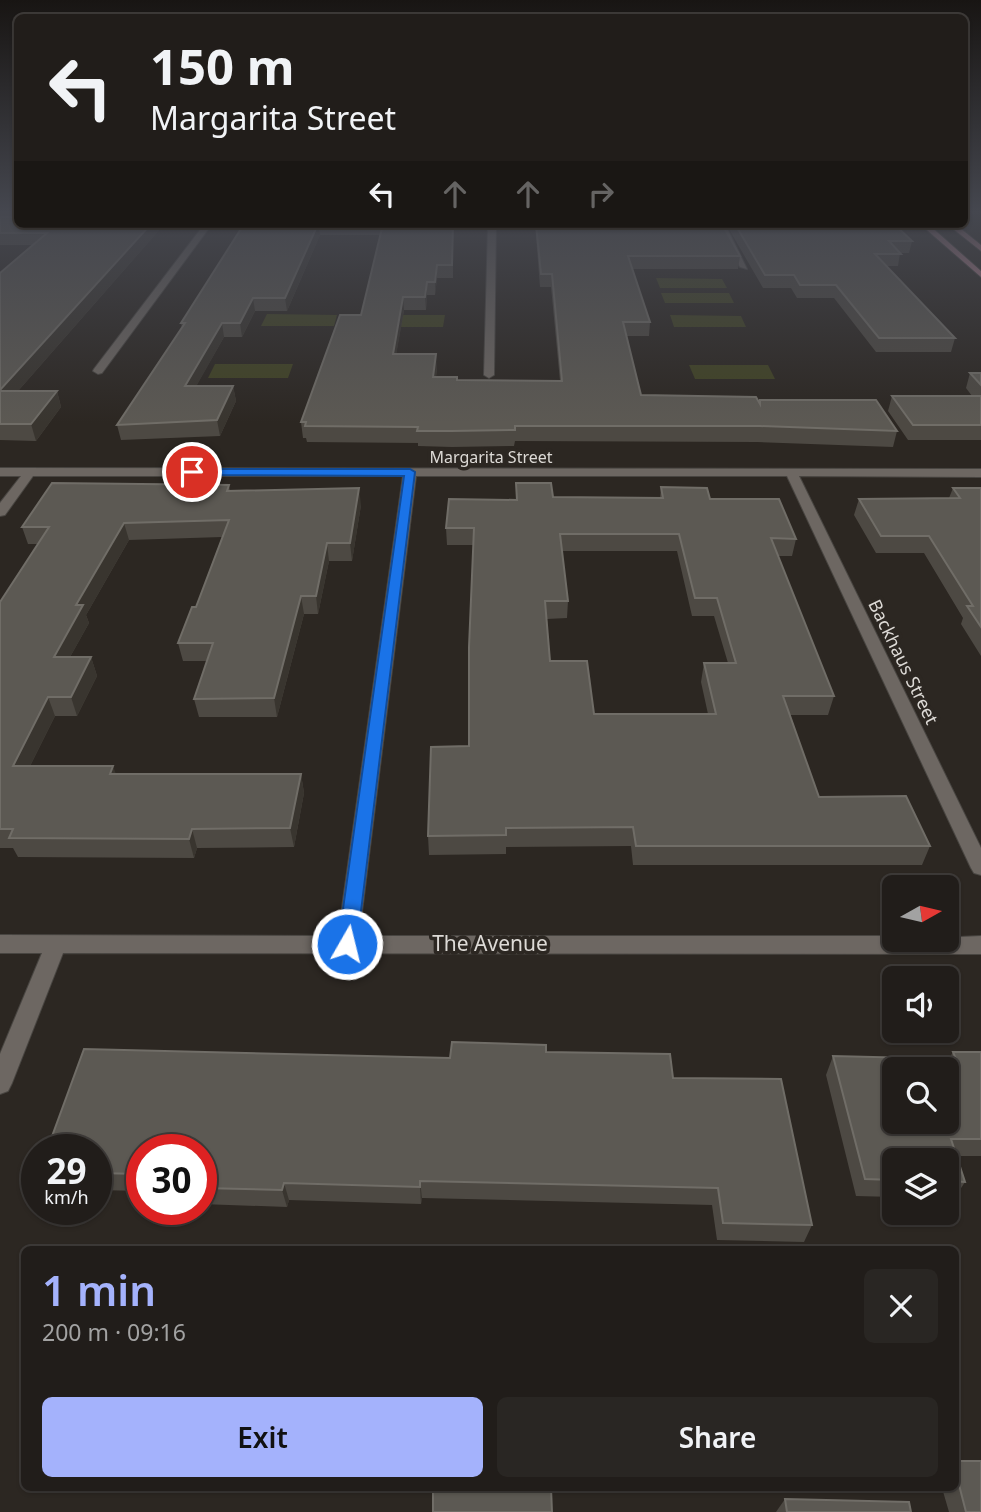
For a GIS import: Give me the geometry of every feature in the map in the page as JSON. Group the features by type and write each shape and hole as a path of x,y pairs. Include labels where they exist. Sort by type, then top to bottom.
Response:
{"street":[{"path":"97,371 164,283"},
{"path":"489,375 491,283"},
{"name":"Margarita Street","path":"0,472 981,473"},
{"path":"0,512 29,472"},
{"path":"347,944 410,472"},
{"name":"Backhaus Street","path":"791,472 981,868"},
{"name":"The Avenue","path":"0,944 981,945"},
{"path":"0,1083 56,944"}],"green space":[{"path":"658,283 724,283 727,288 660,288"},
{"path":"661,293 729,293 734,303 665,303"},
{"path":"267,314 337,315 334,326 261,326"},
{"path":"374,315 445,315 443,327 371,327"},
{"path":"670,315 741,316 746,327 674,327"},
{"path":"215,364 293,364 288,378 208,378"},
{"path":"689,365 768,365 775,379 695,379"}],"building":[{"path":"0,283 98,283 0,390"},
{"path":"207,283 292,283 285,298 253,298 240,323 222,323 185,386 233,386 217,420 117,425 185,323 181,323"},
{"path":"369,283 427,283 425,297 403,297 393,354 436,354 433,377 457,377 457,380 562,381 553,283 637,283 650,322 623,322 641,395 756,397 760,404 760,400 876,400 897,431 760,426 515,426 515,430 417,431 418,427 305,426 306,422 301,422 340,315 361,315"},
{"path":"799,283 902,283 955,338 879,338 836,285 800,285"},
{"path":"970,373 981,373 981,385"},
{"path":"0,391 57,391 31,424 0,424"},
{"path":"892,396 981,396 981,425 913,425"},
{"path":"52,483 229,485 227,491 359,488 350,543 327,543 316,596 301,596 274,698 194,699 213,643 178,643 192,607 196,607 229,520 124,523 76,605 83,605 54,657 91,657 71,697 48,697 13,766 113,766 110,774 301,774 290,828 192,829 189,839 9,838 13,829 0,829 0,602 49,527 22,527"},
{"path":"516,483 551,483 553,497 663,498 661,487 707,488 710,499 779,499 796,539 771,538 834,696 783,696 819,797 906,796 930,846 636,846 633,827 506,828 506,835 428,836 431,747 469,746 469,647 474,528 446,528 449,499 517,500","holes":["560,534 679,534 695,598 717,598 736,663 704,663 716,714 594,714 587,661 550,661 545,601 568,601"]},
{"path":"953,488 981,488 981,627 967,606 973,606 929,536 881,536 859,499 960,498"},
{"path":"452,1042 546,1045 546,1052 670,1054 673,1078 781,1079 812,1225 723,1223 718,1188 420,1181 420,1187 284,1183 282,1190 217,1188 217,1134 126,1134 126,1174 112,1173 112,1134 53,1134 84,1049 450,1058"},
{"path":"953,1052 981,1052 981,1139 951,1139 954,1148 882,1148 882,1180 865,1179 833,1056 882,1057 882,1134 959,1134 959,1057 955,1057"},
{"path":"959,1164 965,1182 959,1182"},
{"path":"959,1461 981,1461 981,1512 966,1512 959,1485"},
{"path":"433,1491 551,1491 552,1512 433,1512"},
{"path":"785,1499 909,1502 911,1512 787,1512"}],"route":[{"path":"192,472 410,472 347,944"}]}
